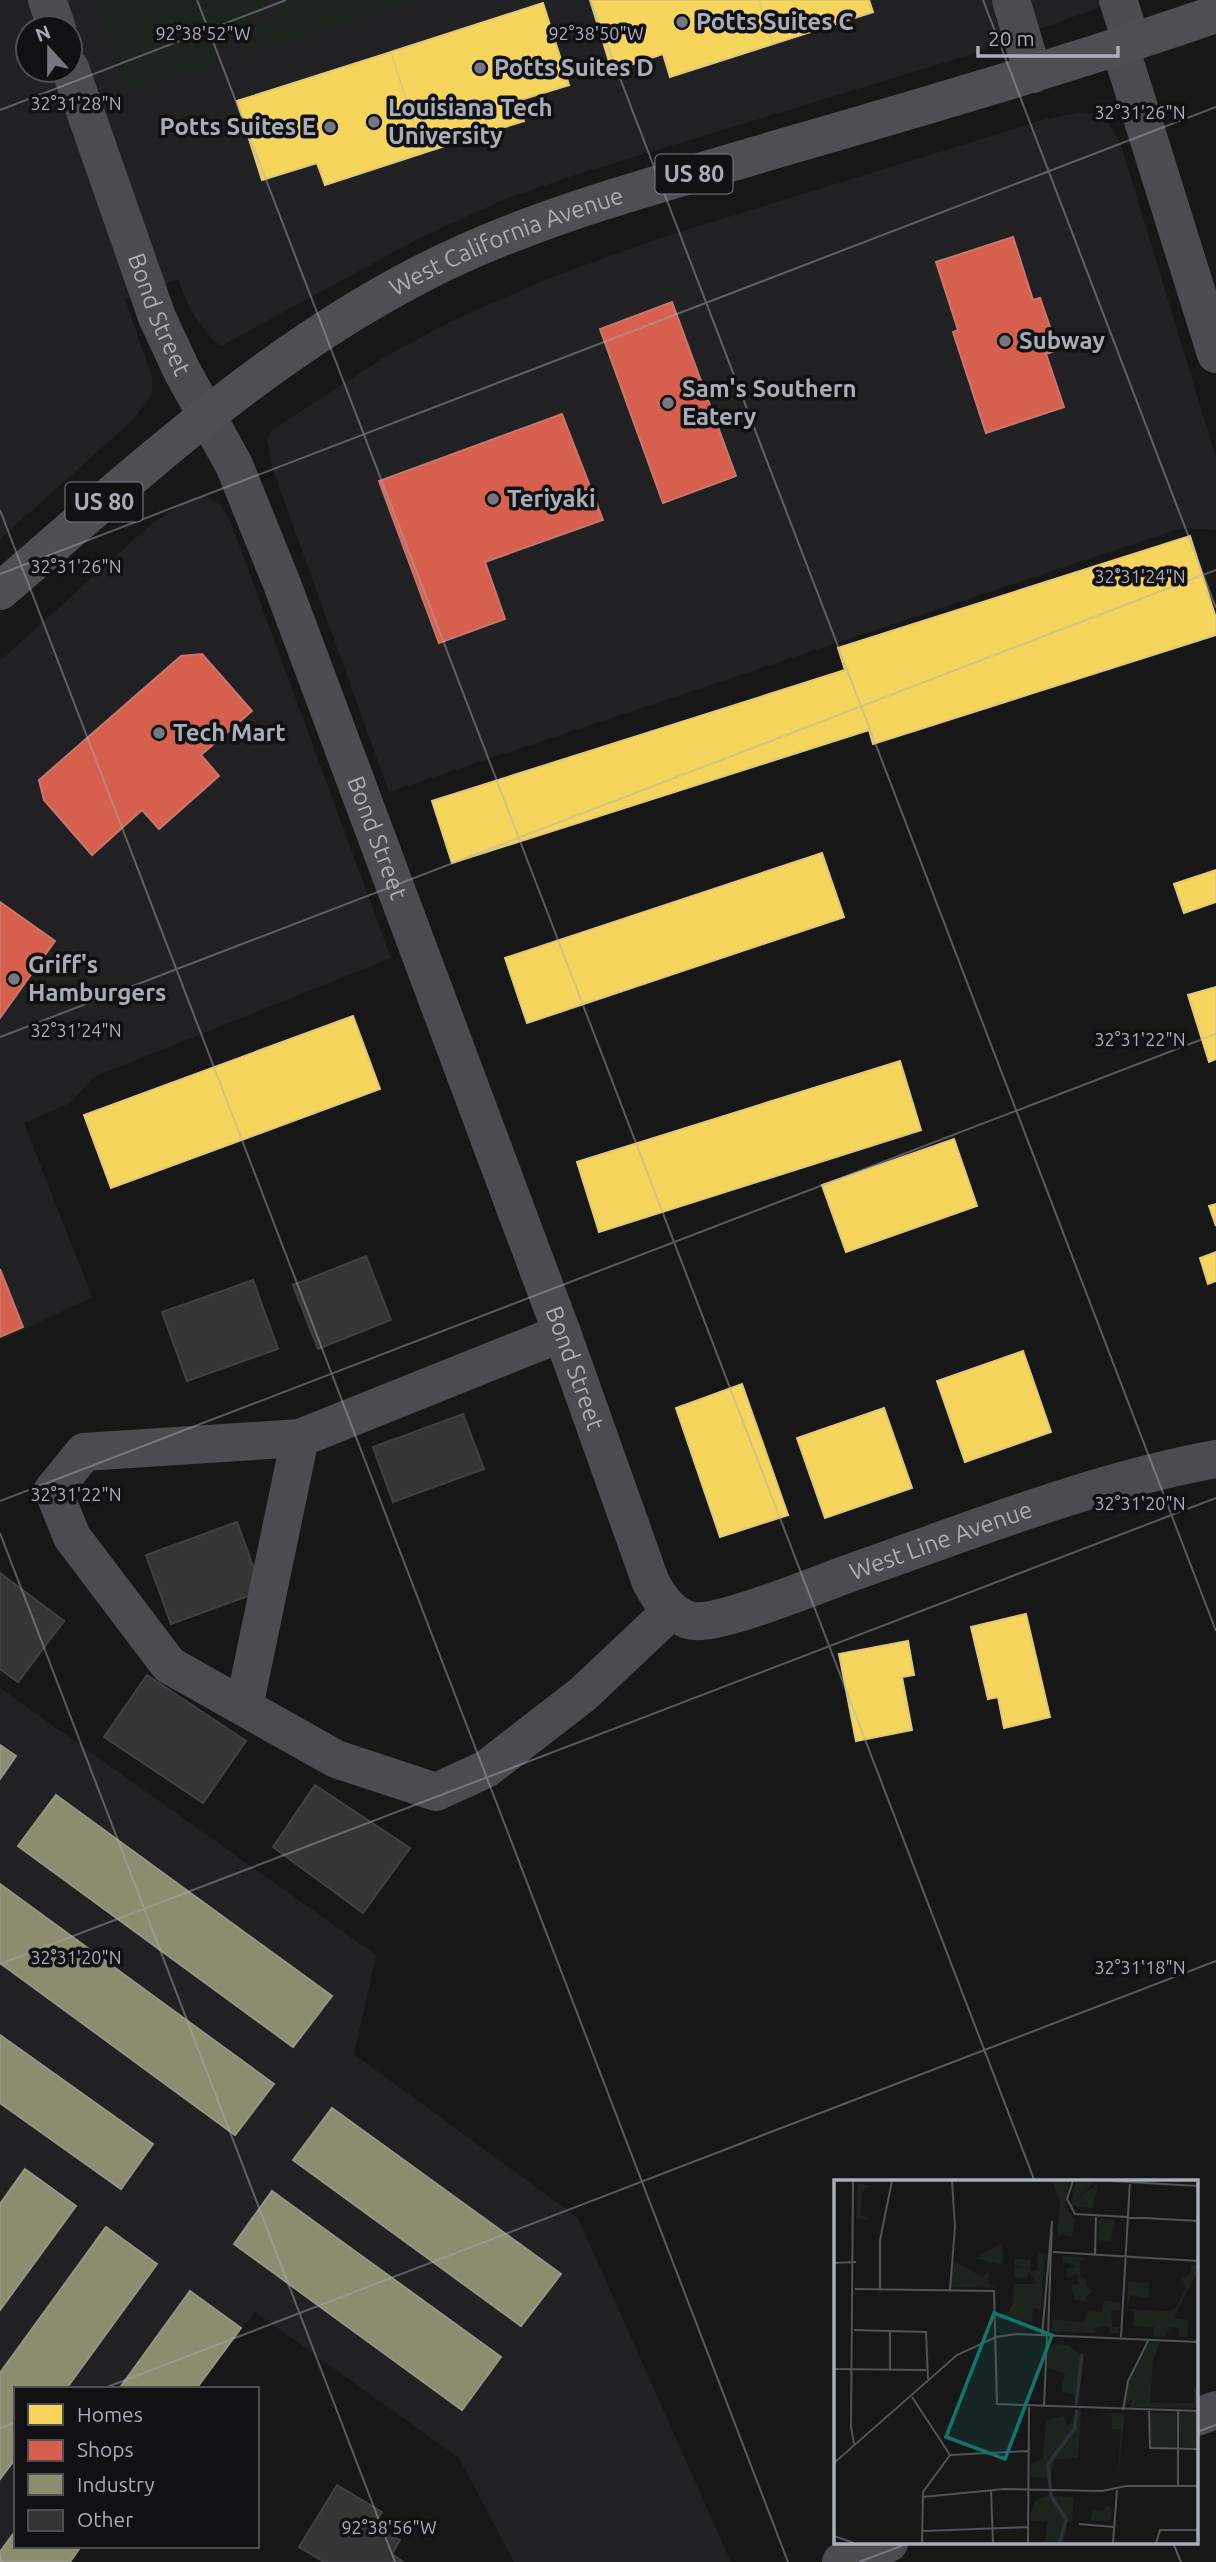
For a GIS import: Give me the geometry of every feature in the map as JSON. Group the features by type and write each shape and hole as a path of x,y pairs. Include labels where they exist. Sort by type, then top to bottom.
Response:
{"main road":[{"name":"West California Avenue","path":"0,591 208,414 293,348 422,273 567,211 1033,74 1216,14"}],"street":[{"path":"1011,0 1033,74"},
{"path":"1118,0 1126,45 1216,354"},
{"name":"Bond Street","path":"76,84 157,317 182,371 234,465 282,584 562,1333 650,1583 671,1611"},
{"path":"562,1333 300,1438 84,1452 53,1490 72,1537 169,1665 335,1759 436,1791 486,1769 583,1694 671,1611"},
{"path":"244,1707 300,1438"},
{"name":"West Line Avenue","path":"671,1611 693,1621 750,1609 996,1521 1140,1476 1216,1459"},
{"path":"1198,2417 1216,2410"},
{"path":"841,2562 886,2544"}],"shaded area":[{"name":"Louisiana Tech University","path":"0,0 1120,0 966,56 578,174 505,199 418,239 221,346 212,339 190,310 178,279 125,299 152,377 149,399 133,420 0,539"},
{"path":"95,0 268,0 208,66 131,89 125,86"},
{"path":"288,0 418,0 249,54 245,46"},
{"path":"1083,112 1106,118 1121,145 1216,458 1216,530 1182,528 389,792 272,467 267,438 272,430 385,357 449,322 552,277 660,238 1046,119"},
{"path":"205,496 219,504 230,520 391,958 94,1077 70,1103 24,1123 92,1297 0,1341 0,661 150,525 193,497"},
{"path":"0,1688 376,1955 354,2054 578,2218 731,2562 514,2562 459,2458 255,2312 198,2387 14,2387 14,2548 80,2548 70,2562 0,2562"}],"building: Homes":[{"name":"Potts Suites C","path":"590,0 759,0 773,44 670,77 663,54 612,71"},
{"path":"759,0 869,0 873,12 773,44"},
{"name":"Potts Suites D","path":"543,3 569,85 517,101 524,121 423,153 391,52"},
{"name":"Potts Suites E","path":"391,52 423,153 325,185 317,163 262,180 237,101"},
{"path":"1190,536 1216,618 1216,635 873,744 869,730 452,863 432,801 845,670 838,648"},
{"path":"822,853 844,917 527,1023 505,958"},
{"path":"1216,870 1216,902 1184,913 1174,884"},
{"path":"1216,987 1216,1059 1209,1062 1188,995"},
{"path":"353,1016 380,1089 111,1188 84,1115"},
{"path":"900,1061 921,1130 599,1232 577,1162"},
{"path":"954,1139 977,1206 846,1252 822,1185"},
{"path":"1216,1204 1216,1226 1209,1206"},
{"path":"1216,1252 1216,1281 1208,1284 1200,1258"},
{"path":"1023,1351 1051,1432 965,1462 937,1381"},
{"path":"742,1384 788,1515 720,1537 676,1408"},
{"path":"884,1408 912,1488 825,1518 797,1438"},
{"path":"1026,1614 1050,1717 1004,1728 998,1697 988,1699 971,1627"},
{"path":"908,1641 914,1675 902,1677 912,1730 856,1741 839,1654"}],"building: Shops":[{"name":"Subway","path":"1013,237 1033,300 1040,298 1058,350 1046,354 1064,407 986,433 953,332 958,330 936,262"},
{"name":"Sam's Southern Eatery","path":"672,302 736,476 663,503 600,329"},
{"path":"562,414 603,520 485,562 505,619 439,643 379,481"},
{"name":"Tech Mart","path":"202,654 252,711 201,755 219,776 159,829 142,810 92,855 44,800 39,780 181,656"},
{"name":"Griff's Hamburgers","path":"0,902 55,941 0,1018"},
{"path":"0,1269 23,1327 0,1337"}],"building: Industry":[{"path":"0,1745 16,1756 0,1779"},
{"path":"56,1795 332,1996 293,2047 18,1846"},
{"path":"0,1884 274,2084 235,2135 0,1963"},
{"path":"0,2035 153,2144 121,2189 0,2103"},
{"path":"332,2108 561,2274 521,2326 293,2160"},
{"path":"25,2169 76,2206 0,2310 0,2204"},
{"path":"272,2191 501,2357 462,2410 234,2244"},
{"path":"106,2227 157,2264 67,2387 14,2387 14,2461 0,2479 0,2373"},
{"path":"190,2291 241,2328 197,2387 120,2387"},
{"path":"14,2533 14,2548 80,2548 70,2562 0,2562 0,2552"}],"building: Other":[{"path":"366,1256 391,1320 318,1349 293,1285"},
{"path":"253,1280 278,1349 187,1381 162,1312"},
{"path":"463,1414 484,1469 393,1502 373,1447"},
{"path":"237,1522 262,1591 171,1624 146,1555"},
{"path":"0,1573 64,1621 18,1682 0,1669"},
{"path":"147,1675 246,1741 203,1803 104,1737"},
{"path":"315,1785 410,1848 363,1913 273,1847"},
{"path":"337,2485 382,2512 374,2525 400,2540 392,2554 403,2562 324,2562 299,2547"}],"place":[{"name":"Potts Suites C","path":"682,22"},
{"name":"Potts Suites D","path":"480,68"},
{"name":"Louisiana Tech University","path":"374,122"},
{"name":"Potts Suites E","path":"330,127"},
{"name":"Subway","path":"1005,341"},
{"name":"Sam's Southern Eatery","path":"668,403"},
{"name":"Teriyaki","path":"493,499"},
{"name":"Tech Mart","path":"159,733"},
{"name":"Griff's Hamburgers","path":"14,979"}]}
